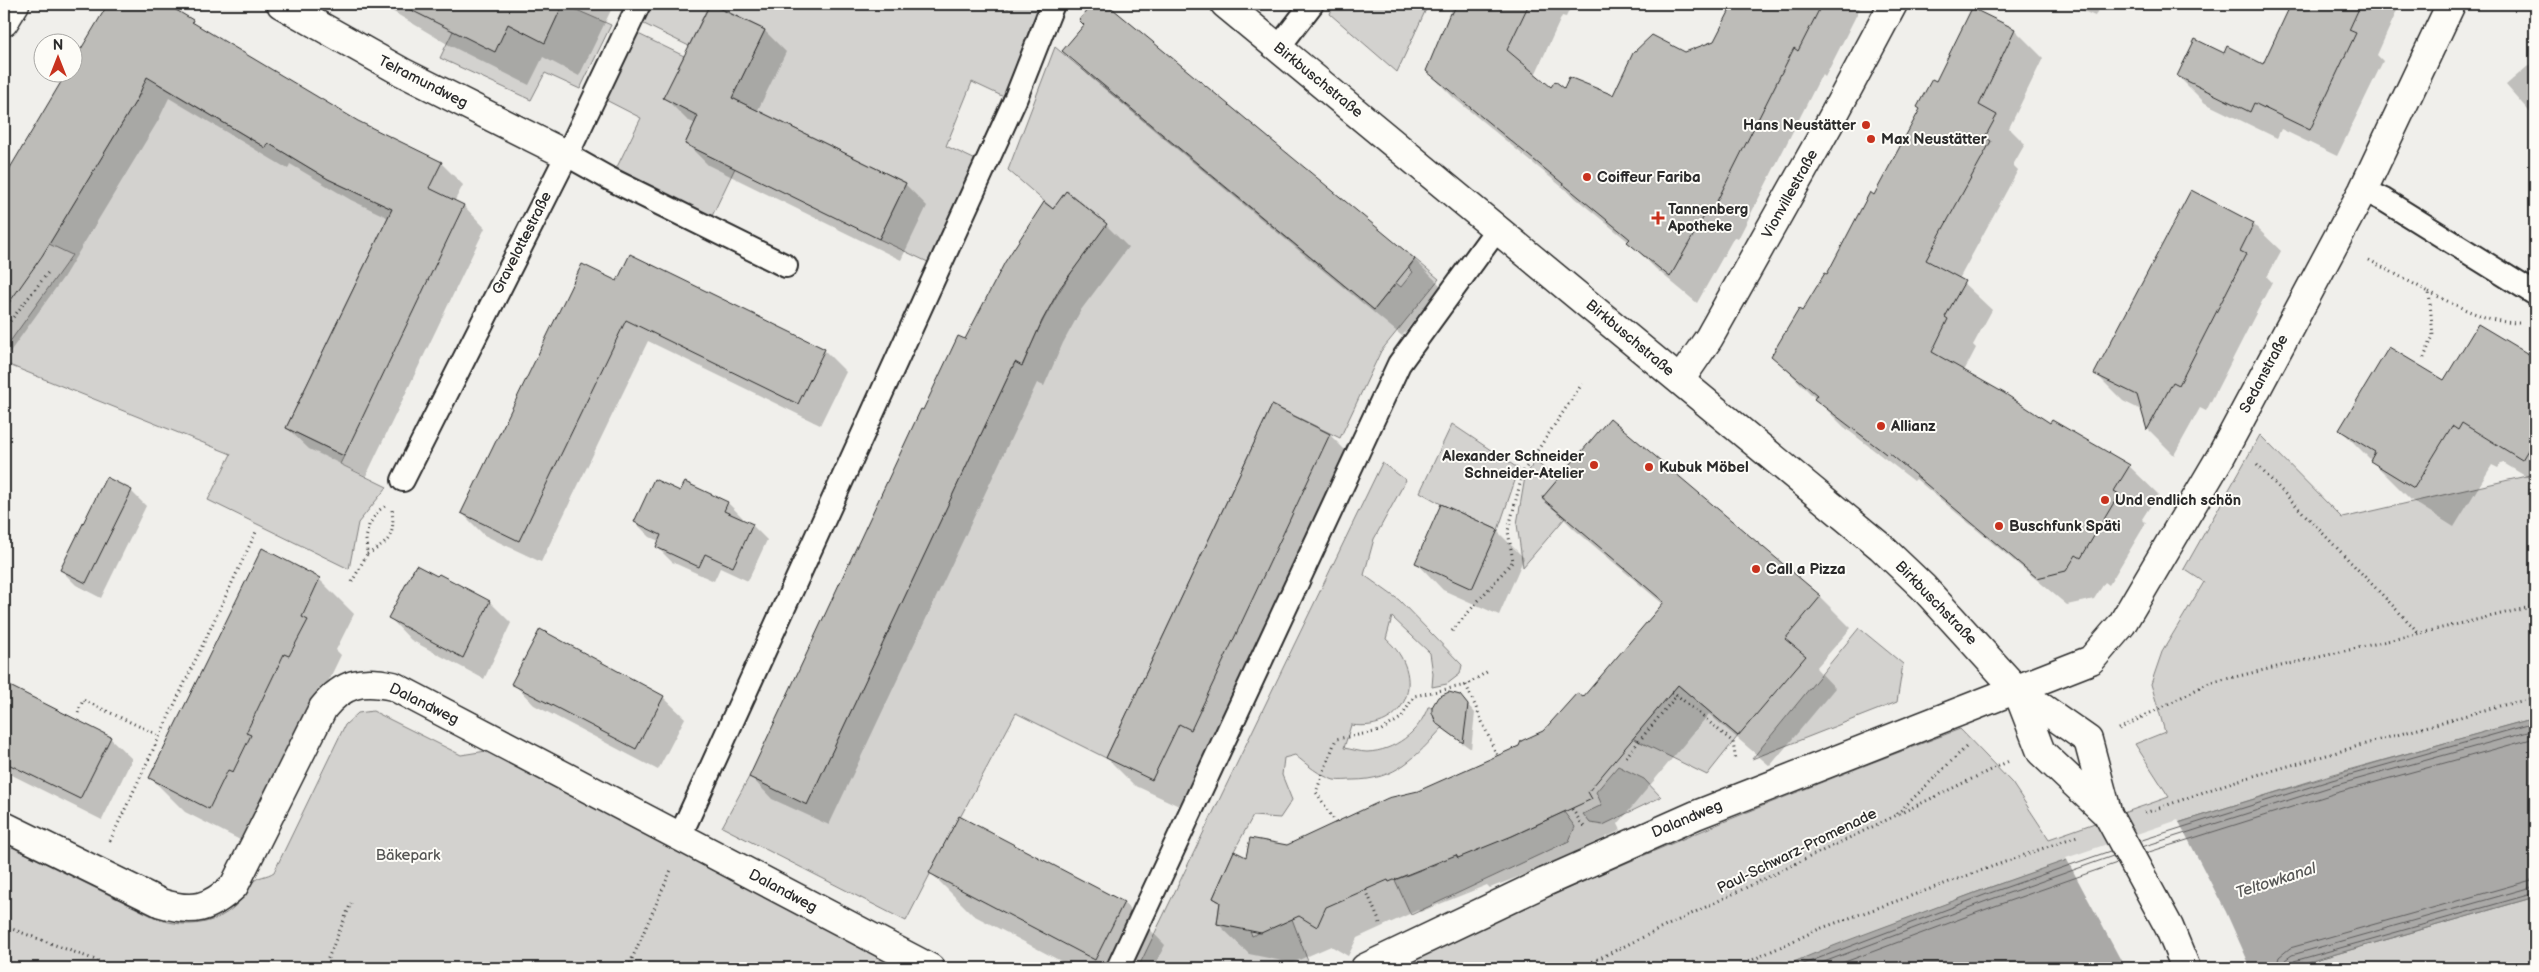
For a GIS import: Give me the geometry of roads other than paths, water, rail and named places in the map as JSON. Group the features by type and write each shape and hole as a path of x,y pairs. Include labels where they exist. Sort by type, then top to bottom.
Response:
{"street":[{"path":"4,22 15,4"},
{"name":"Telramundweg","path":"281,4 402,72 567,155"},
{"name":"Birkbuschstraße","path":"1225,4 1881,547 1923,587 2017,690 2088,740 2108,815"},
{"name":"Vionvillestraße","path":"1680,380 1714,330 1829,124 1893,4"},
{"name":"Sedanstraße","path":"2017,690 2091,660 2122,624 2220,456 2363,190 2451,4"},
{"name":"Dalandweg","path":"4,826 161,903 181,909 202,907 220,899 234,886 323,708 332,696 354,683 376,682 393,686 930,968"},
{"name":"Dalandweg","path":"1364,968 1545,882 1705,811 1944,716 2017,690"},
{"name":"Birkbuschstraße","path":"2017,690 2041,752 2108,815"},
{"path":"2108,815 2169,927 2186,968"}],"lane":[{"name":"Gravelottestraße","path":"403,480 567,155 638,4"},
{"path":"680,836 1015,100 1053,4"},
{"path":"1278,48 1312,4"},
{"path":"567,155 608,178 786,266"},
{"path":"2363,190 2384,200 2535,294"},
{"path":"1118,968 1399,364 1497,229"}],"water":[{"name":"Teltowkanal","path":"2535,718 2535,897 2287,968 1780,968 2011,880 2159,829 2309,782"}],"place":[{"name":"Hans Neustätter","path":"1866,125"},
{"name":"Max Neustätter","path":"1871,139"},
{"name":"Coiffeur Fariba","path":"1587,177"},
{"name":"Tannenberg Apotheke","path":"1658,218"},
{"name":"Allianz","path":"1881,426"},
{"name":"Alexander Schneider Schneider-Atelier","path":"1594,465"},
{"name":"Kubuk Möbel","path":"1649,467"},
{"name":"Und endlich schön","path":"2105,500"},
{"name":"Buschfunk Späti","path":"1999,526"},
{"name":"Call a Pizza","path":"1756,569"}],"park label":[{"name":"Bäkepark","path":"408,855"}]}
